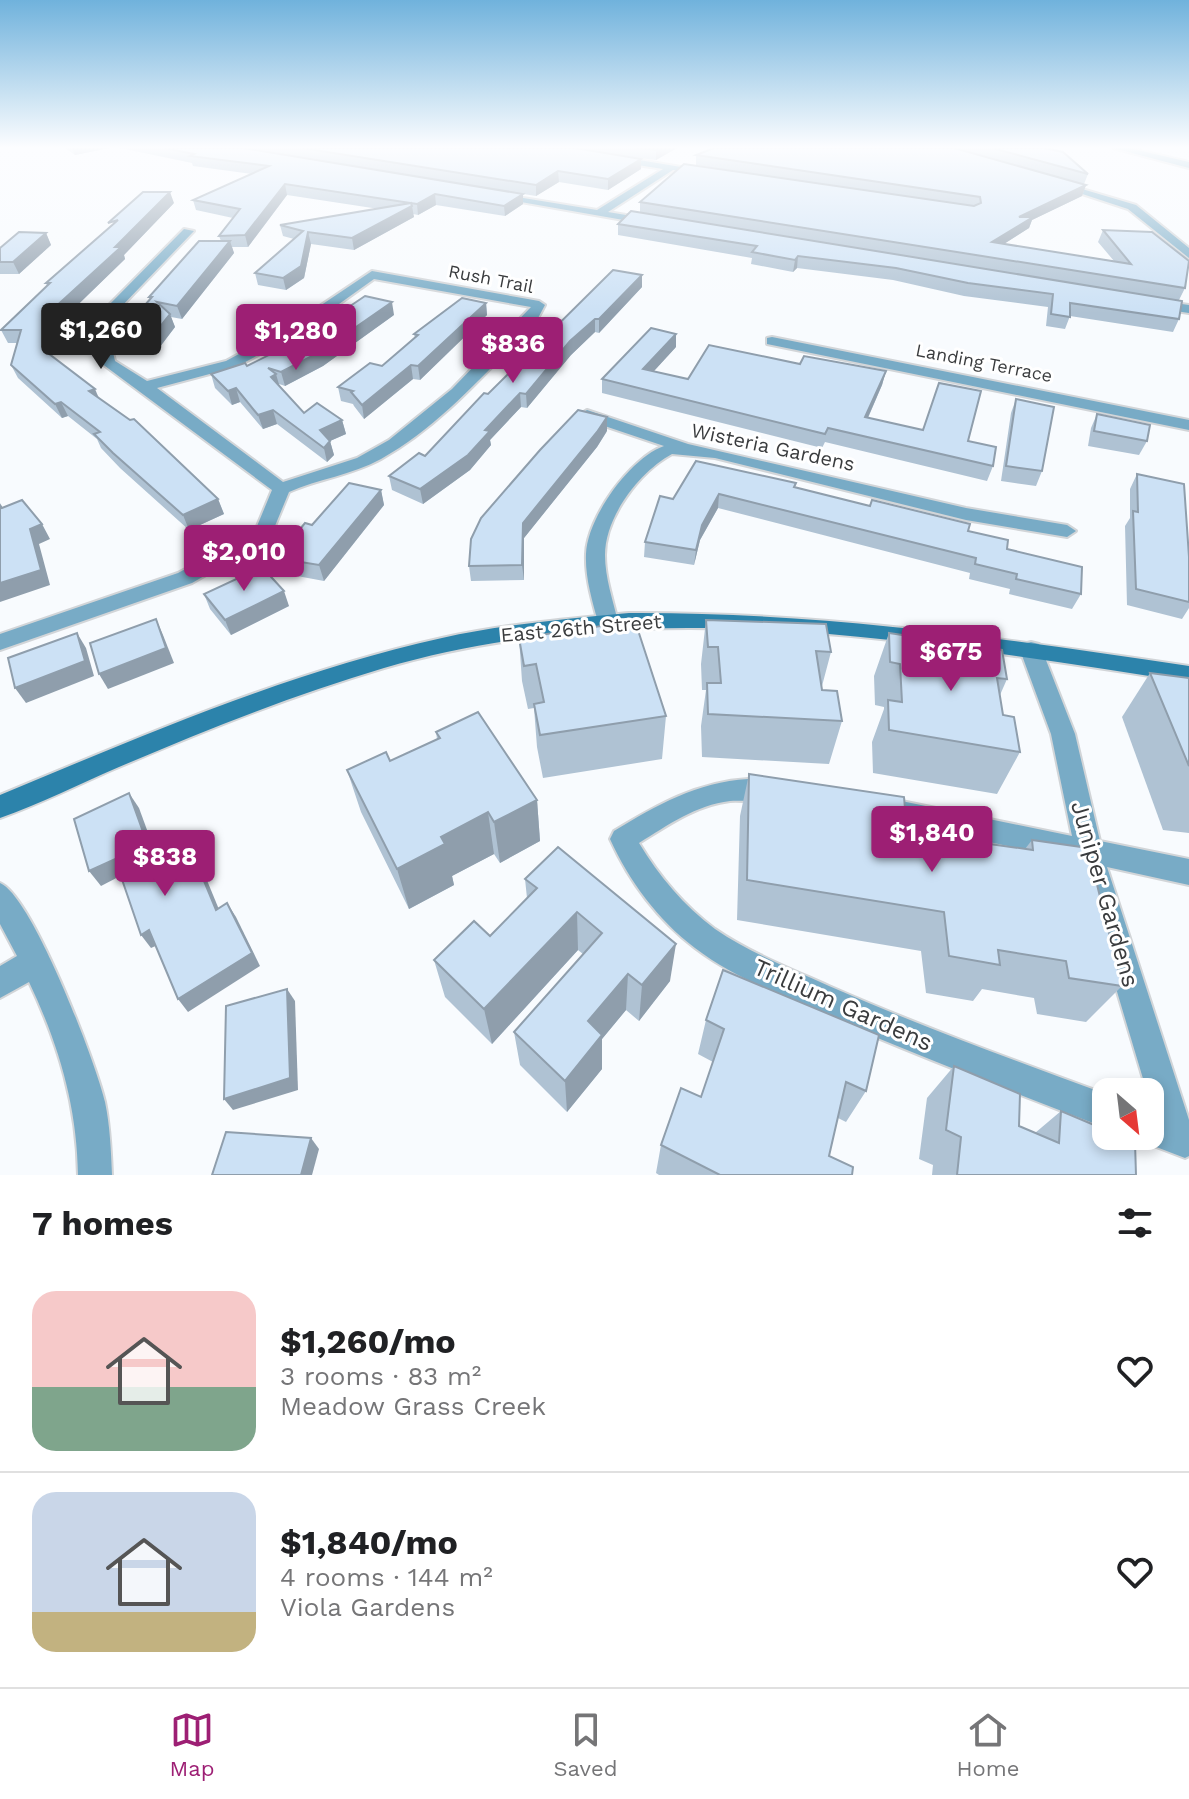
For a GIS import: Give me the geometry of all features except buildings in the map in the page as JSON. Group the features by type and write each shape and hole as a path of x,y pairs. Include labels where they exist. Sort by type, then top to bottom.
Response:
{"street":[{"path":"535,203 667,224"},
{"path":"599,213 615,203"},
{"path":"1119,203 1132,207 1189,254"},
{"path":"0,642 185,578 263,534 281,489 145,386 108,363 102,335 113,308 188,231"},
{"name":"Rush Trail","path":"145,386 231,364 292,331 372,275 539,305 532,317 441,407 374,456 303,478 281,489"},
{"path":"1135,301 1189,309"},
{"name":"Landing Terrace","path":"772,341 1189,425"},
{"path":"587,415 688,449"},
{"name":"Wisteria Gardens","path":"608,622 597,579 596,545 602,520 658,455 688,449 966,514 1067,531"},
{"name":"East 26th Street","path":"0,807 183,730 319,679 444,645 608,622 675,619 801,623 1031,650 1189,674"},
{"name":"Juniper Gardens","path":"1031,650 1063,734 1089,853 1172,1136"},
{"name":"Trillium Gardens","path":"803,795 763,790 693,796 623,839 643,877 663,900 704,938 734,957 881,1026 1092,1106"},
{"path":"860,803 1189,872"},
{"path":"0,896 35,962 83,1077 97,1135 95,1175"},
{"path":"0,983 35,962"}]}
